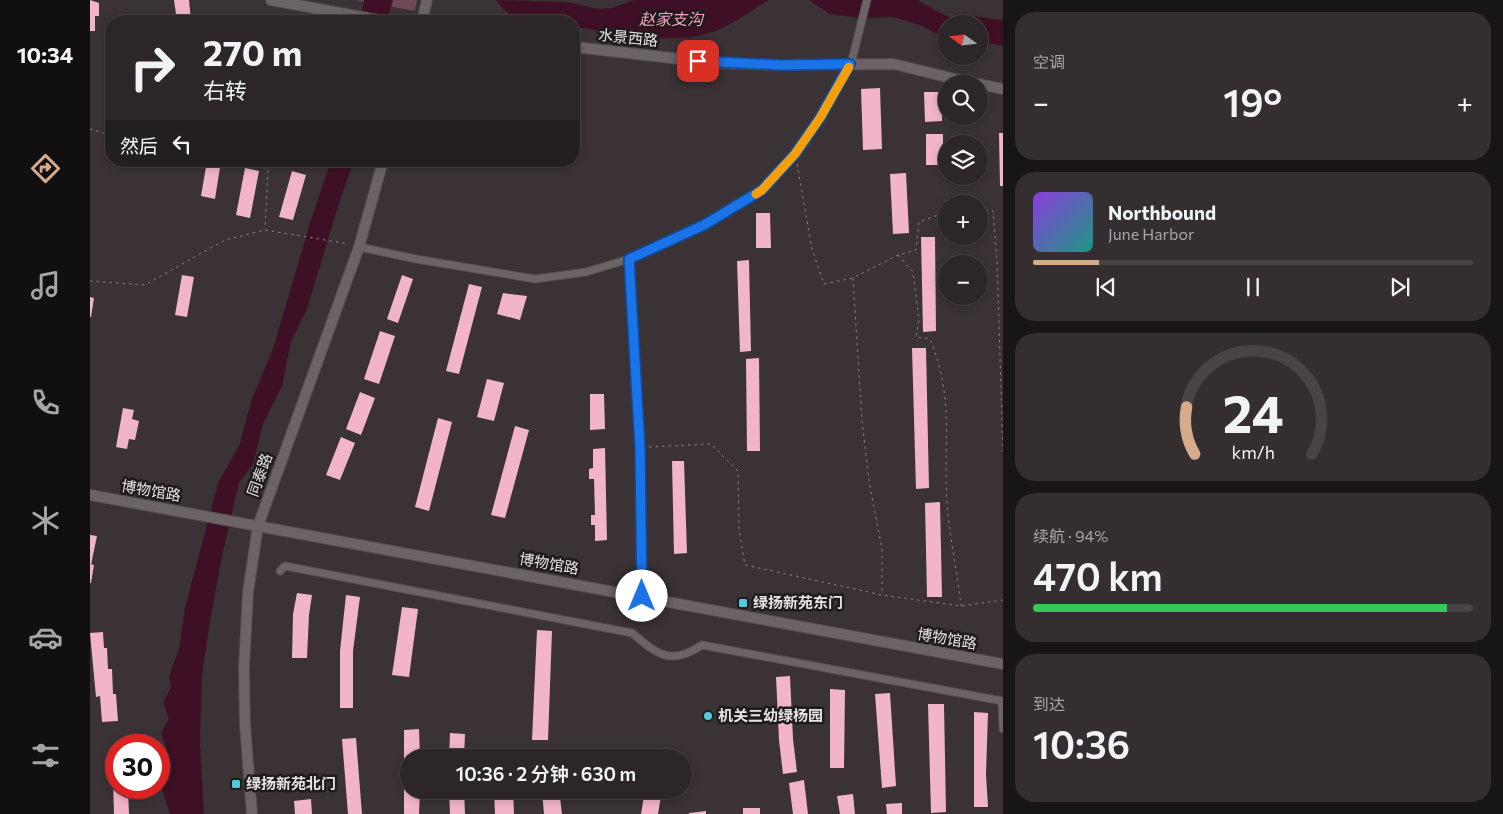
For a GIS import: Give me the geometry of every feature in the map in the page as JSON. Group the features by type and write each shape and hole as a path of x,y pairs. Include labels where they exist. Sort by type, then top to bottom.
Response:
{"street":[{"path":"271,0 354,15"},
{"path":"423,15 427,0"},
{"path":"359,246 416,259 535,279 586,272 629,259 704,225 762,190 795,154 820,118 850,64 867,2"},
{"name":"水景西路","path":"580,48 716,63 781,65 894,64 940,75"},
{"name":"水景西路","path":"988,86 1003,89"},
{"name":"同泰路","path":"252,814 245,725 244,668 248,592 258,526 359,246 381,167"},
{"path":"629,259 640,448 642,596"},
{"name":"博物馆路","path":"90,496 642,596 1003,664"},
{"path":"280,571 285,566 632,633 653,651 666,656 684,655 702,645 1002,700 1003,729"}],"path":[{"path":"90,129 105,133"},
{"path":"795,154 812,249 824,284 853,278 898,255 916,250 919,222 938,215"},
{"path":"262,167 268,170 265,230"},
{"path":"988,211 993,211 998,291 1003,452"},
{"path":"90,281 145,285 225,240 265,230 359,246"},
{"path":"898,255 913,272 919,320 916,337 930,340 941,364 948,408 947,504 962,606"},
{"path":"853,278 862,421 869,481 882,549 882,595"},
{"path":"640,448 711,444 738,471 740,530 745,564 882,595 962,606 1003,600"}],"shaded area":[{"path":"355,0 417,0 415,11"}],"water":[{"path":"364,0 393,0 389,15 361,15"},
{"name":"赵家支沟","path":"496,0 567,2 598,9 612,8 634,0 769,0 722,28 686,38 649,38 580,28 580,15 512,15 503,9"},
{"path":"809,0 917,0 944,15 938,15 938,35 920,25 893,17 861,18 830,14"},
{"path":"988,18 1003,20 1003,46 988,43"},
{"path":"329,167 352,167 307,309 291,342 282,386 263,424 253,464 239,483 223,551 202,676 200,742 204,814 170,814 165,799 170,799 170,734 161,733 169,719 163,702 171,688 169,676 179,649 185,608 218,483 239,446 252,399 273,349 311,220"}],"building":[{"path":"90,0 99,3 99,16 95,16 95,31 90,31"},
{"path":"174,0 189,0 190,15 176,15"},
{"path":"880,88 882,149 863,150 861,89"},
{"path":"924,92 938,92 938,121 925,122"},
{"path":"999,133 1003,133 1003,186 1000,186"},
{"path":"926,134 943,134 938,135 938,165 926,165"},
{"path":"206,167 220,167 215,199 201,196"},
{"path":"245,168 259,171 250,218 236,215"},
{"path":"292,171 306,175 293,220 279,217"},
{"path":"906,173 909,233 893,234 890,174"},
{"path":"756,213 770,213 771,248 756,248"},
{"path":"921,237 935,237 936,331 923,332"},
{"path":"749,260 751,351 740,352 737,261"},
{"path":"182,275 194,277 187,317 175,315"},
{"path":"402,275 413,279 398,323 387,319"},
{"path":"469,284 482,287 459,374 446,371"},
{"path":"503,293 527,296 520,320 497,314"},
{"path":"90,297 94,298 91,317 90,317"},
{"path":"380,331 395,336 379,384 364,379"},
{"path":"912,348 926,348 929,488 916,489"},
{"path":"759,358 760,451 747,451 746,359"},
{"path":"487,379 504,383 494,421 477,417"},
{"path":"360,392 375,398 361,435 346,429"},
{"path":"590,394 604,394 605,429 590,430"},
{"path":"123,408 134,410 132,419 139,421 135,440 129,439 127,449 116,447"},
{"path":"438,418 452,422 429,511 415,507"},
{"path":"515,426 529,430 505,518 491,515"},
{"path":"341,437 355,443 340,480 326,475"},
{"path":"605,448 607,540 595,541 595,525 591,525 591,515 595,515 594,479 589,479 589,469 593,468 593,449"},
{"path":"672,461 684,461 687,553 674,554"},
{"path":"940,502 942,597 927,597 925,503"},
{"path":"90,535 97,536 91,565 90,564"},
{"path":"90,564 94,565 91,583 90,583"},
{"path":"297,593 312,595 307,658 292,658 293,614"},
{"path":"346,595 360,597 353,651 353,708 340,708 340,651"},
{"path":"402,607 418,609 409,677 392,675"},
{"path":"537,630 552,631 548,740 532,740"},
{"path":"103,632 104,648 107,648 108,669 112,669 113,694 116,694 118,721 102,722 100,696 96,697 90,633"},
{"path":"790,676 793,739 797,772 783,774 779,740 776,677"},
{"path":"830,689 845,690 844,768 830,768"},
{"path":"890,693 896,786 882,788 875,694"},
{"path":"928,704 944,704 946,812 931,813"},
{"path":"974,712 988,713 986,774 988,807 974,807"},
{"path":"419,729 420,749 404,749 404,730"},
{"path":"450,733 465,734 464,749 449,749"},
{"path":"356,738 362,814 348,814 342,739"},
{"path":"804,780 808,814 793,814 789,783"},
{"path":"853,794 855,814 840,814 837,796"},
{"path":"114,799 128,799 129,814 114,814"},
{"path":"311,799 312,814 295,814 294,801"},
{"path":"404,799 420,799 419,814 404,814"},
{"path":"449,799 464,799 465,814 450,814"},
{"path":"494,799 513,799 514,814 495,814"},
{"path":"543,799 560,799 562,814 544,814"},
{"path":"644,799 660,799 658,814 641,814"},
{"path":"902,803 902,814 887,814 886,804"},
{"path":"743,808 760,808 760,814 743,814"},
{"path":"706,811 706,814 689,814 689,813"}],"slow traffic":[{"path":"756,194 762,190 795,154 820,118 849,67"}],"place":[{"name":"绿扬新苑东门","path":"743,603"},
{"name":"机关三幼绿杨园","path":"708,716"},
{"name":"绿扬新苑北门","path":"236,784"}],"route":[{"path":"642,596 640,448 629,259 704,225 762,190 795,154 820,118 850,64 781,65 698,61"}]}
